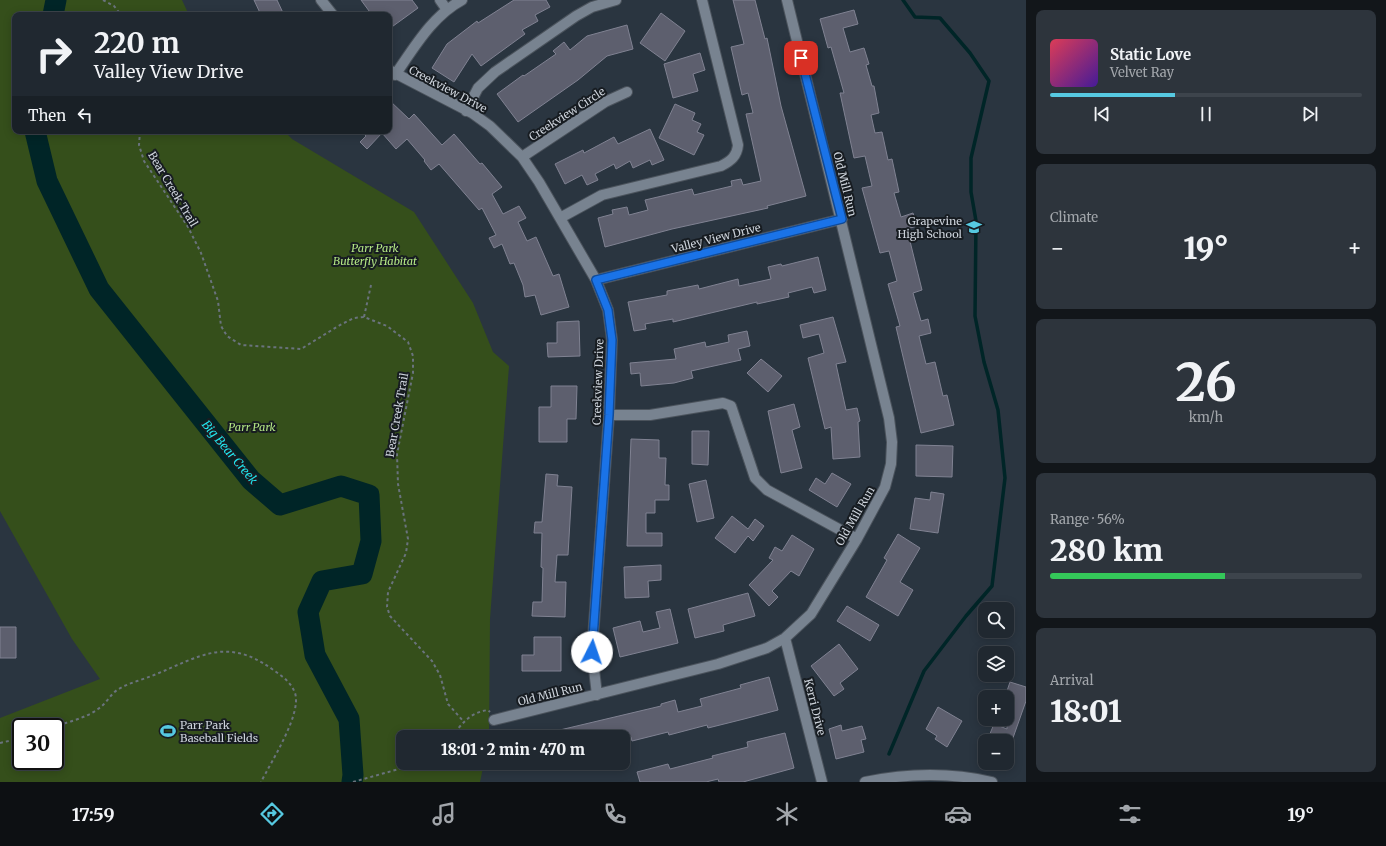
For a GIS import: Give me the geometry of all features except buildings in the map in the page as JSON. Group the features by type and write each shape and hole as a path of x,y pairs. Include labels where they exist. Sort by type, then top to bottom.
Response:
{"street":[{"path":"321,0 331,12"},
{"path":"440,0 447,10"},
{"path":"392,73 438,18 462,0"},
{"path":"466,111 478,88 495,72 576,16 592,7 616,0"},
{"path":"560,218 602,195 721,166 729,162 737,153 738,144 702,0"},
{"name":"Old Mill Run","path":"494,720 718,664 767,648 785,638 797,629 810,614 857,539 885,487 890,464 892,442 889,418 842,219 787,0"},
{"name":"Creekview Drive","path":"392,73 466,111 490,126 522,157 539,182 596,280 608,310 612,340 609,415 592,652 597,695"},
{"name":"Creekview Circle","path":"522,157 605,102 627,92"},
{"name":"Valley View Drive","path":"596,280 842,219"},
{"path":"609,415 650,415 723,403 731,406 755,478 767,490 857,539"},
{"name":"Kerri Drive","path":"785,638 822,782"},
{"path":"865,782 894,776 917,774 958,775 992,782"}],"path":[{"path":"103,0 114,6 119,12"},
{"name":"Bear Creek Trail","path":"140,134 139,145 144,161 188,227 201,253 218,302 221,326 228,336 241,345 301,349 340,325 354,318 364,317 387,326 408,342 413,356 413,373 397,454 398,484 408,539 406,554 388,592 387,606 390,616 432,661 440,675 448,704 464,722"},
{"path":"364,317 372,285"},
{"path":"64,723 88,715 99,709 116,690 153,676 196,656 213,652 232,652 252,657 288,681 295,693 296,703 289,725 261,782"},
{"path":"457,730 476,712 488,710 494,720"},
{"path":"0,743 12,740"},
{"path":"353,782 396,770"}],"green space":[{"name":"Parr Park","path":"0,0 182,0 188,12 12,12 12,134 287,134 292,139 414,212 473,303 493,352 509,366 490,619 489,730 396,730 396,770 483,770 480,782 0,782 0,718 100,679 72,639 0,511"}],"waterway":[{"name":"Big Bear Creek","path":"54,12 56,0"},
{"path":"889,754 924,671 966,616 992,586 1005,478 998,410 984,362 975,316 976,221 971,192 971,158 989,81 970,53 940,18 915,17 903,0"},
{"name":"Big Bear Creek","path":"36,134 47,181 99,289 251,480 280,505 341,486 369,495 371,541 362,574 322,581 308,612 315,655 349,719 353,775 352,782"}],"place":[{"name":"Grapevine High School","path":"974,227"},
{"name":"Parr Park Baseball Fields","path":"168,731"}],"route":[{"path":"592,652 609,415 612,340 608,310 596,280 842,219 801,58"}],"park label":[{"name":"Parr Park Butterfly Habitat","path":"375,254"}]}
